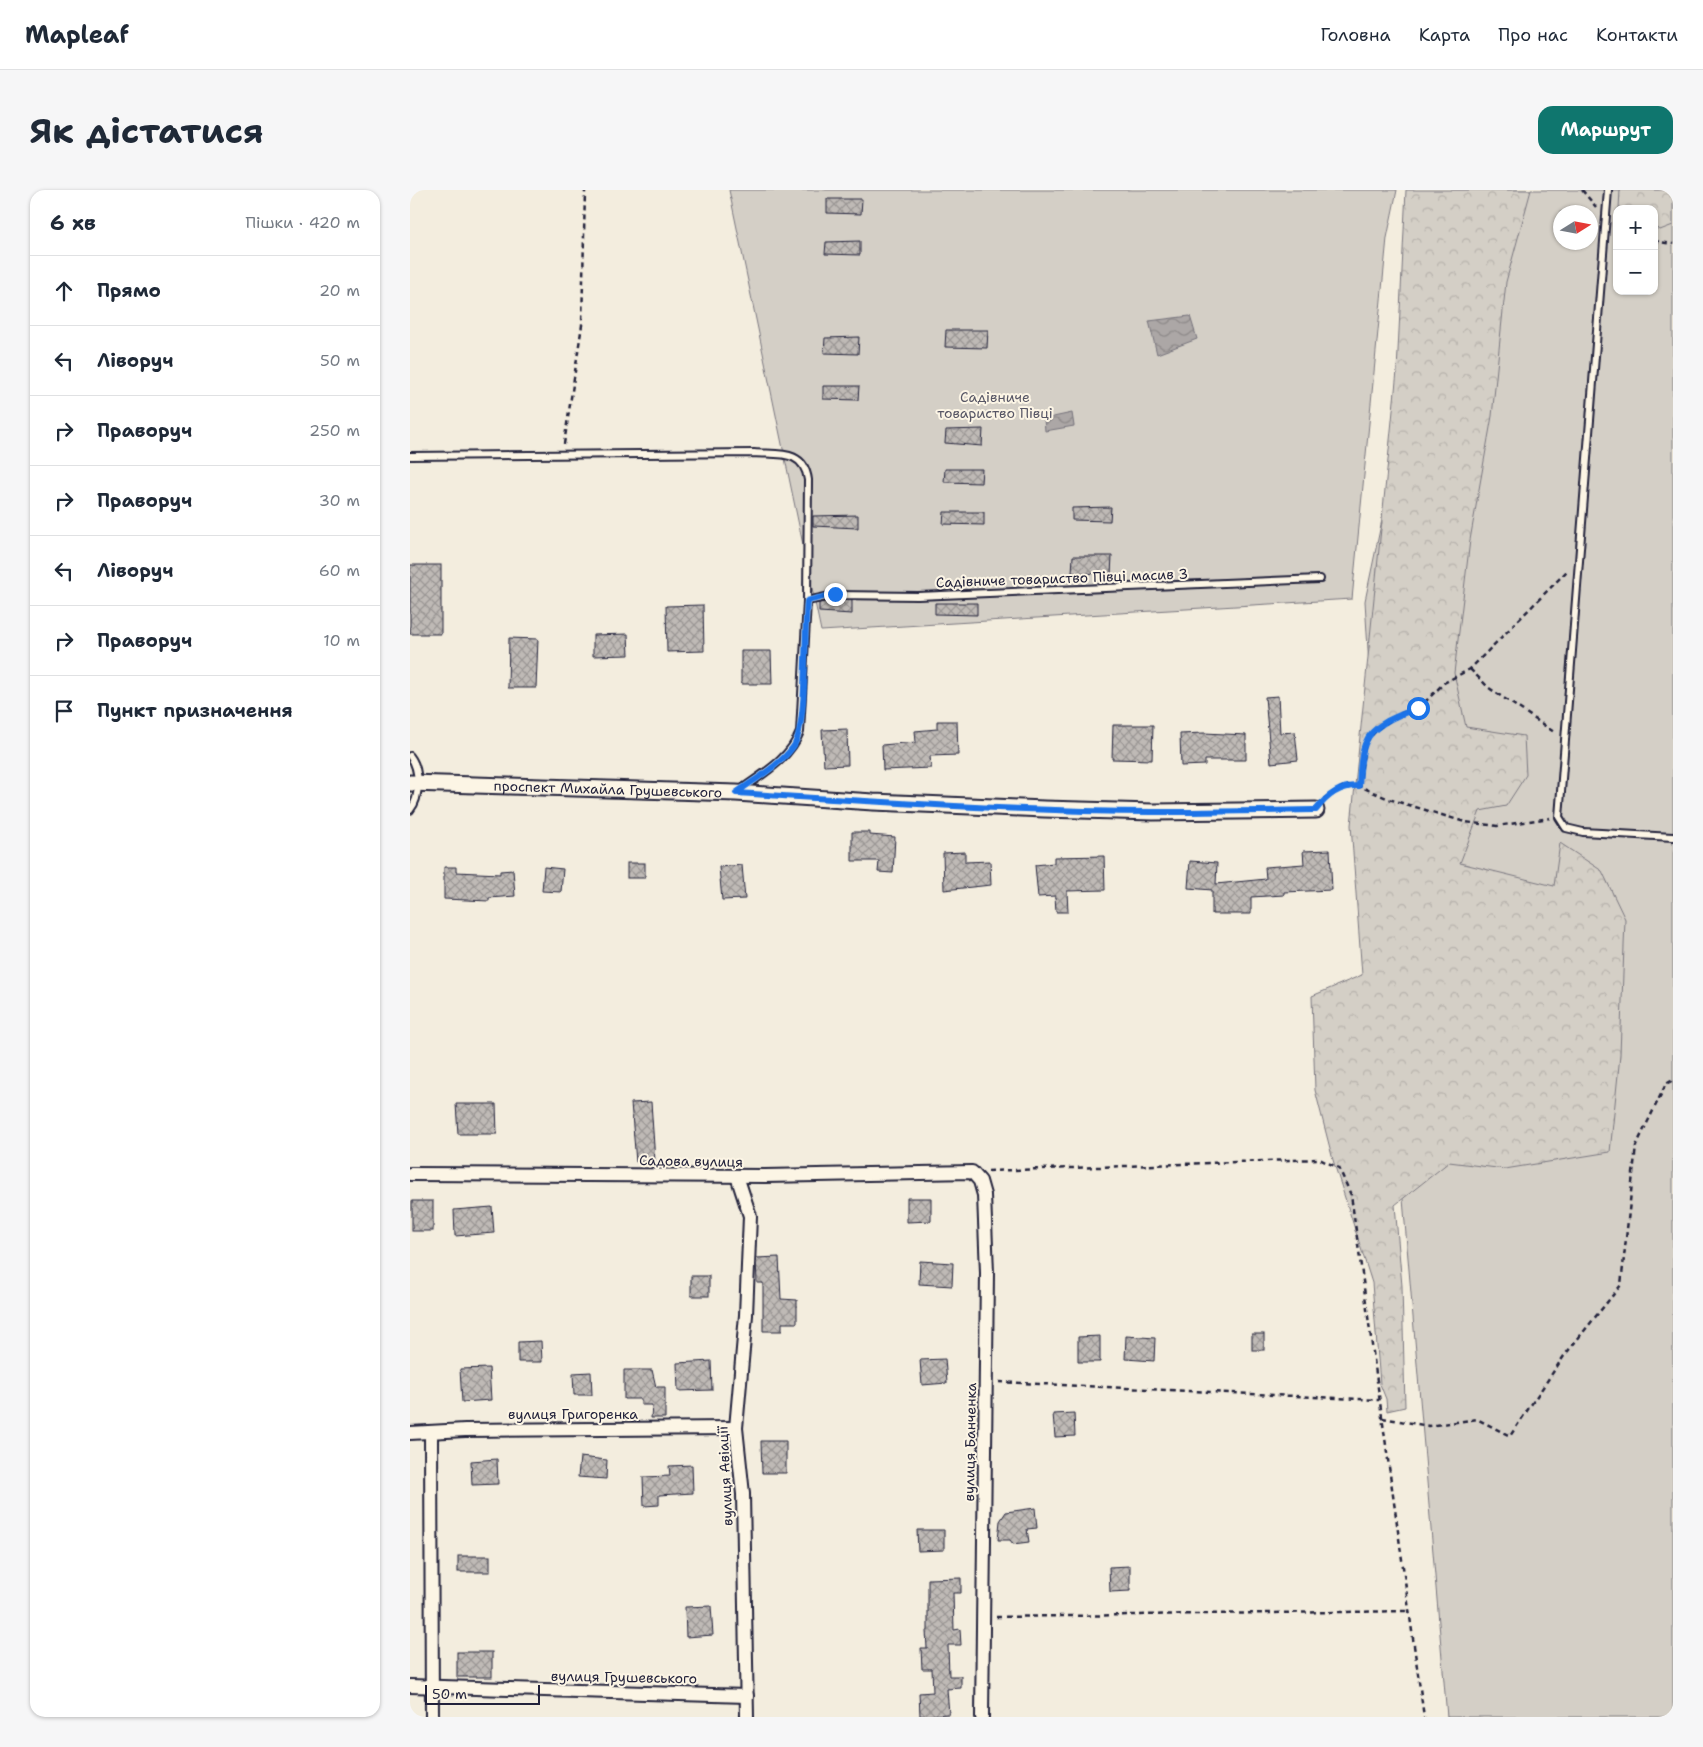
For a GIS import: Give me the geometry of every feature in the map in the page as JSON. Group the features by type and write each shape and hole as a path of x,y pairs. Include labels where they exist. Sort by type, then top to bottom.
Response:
{"street":[{"name":"проспект Михайла Грушевського","path":"414,783 736,793 873,802 1064,810 1152,812 1316,810"},
{"name":"Садова вулиця","path":"410,1174 737,1176 972,1172"},
{"name":"вулиця Банченка","path":"972,1172 980,1181 984,1195 986,1381 982,1717"},
{"name":"вулиця Авіації","path":"737,1176 750,1216 746,1315 736,1428 743,1494 747,1717"},
{"name":"вулиця Григоренка","path":"410,1433 475,1430 736,1428"},
{"path":"431,1432 432,1717"},
{"name":"вулиця Грушевського","path":"410,1686 747,1696"}],"lane":[{"path":"1608,190 1559,817 1566,828 1583,832 1673,837"},
{"path":"410,456 754,453 787,455 799,459 806,468 808,480 807,601 800,732 795,745 786,756 736,793"},
{"name":"Садівниче товариство Півці масив 3","path":"807,601 835,594 927,596 1320,578"},
{"path":"410,756 417,768 414,783 415,804 410,810"}],"path":[{"path":"562,455 582,325 585,190"},
{"path":"1582,190 1606,219"},
{"path":"1658,242 1673,244"},
{"path":"1359,786 1365,743 1377,728 1400,714 1418,708 1444,683 1470,669 1578,559"},
{"path":"1470,669 1489,688 1564,738"},
{"path":"1316,810 1324,799 1344,786 1359,786 1389,799 1465,822 1496,826 1559,817"},
{"path":"1382,1418 1429,1426 1477,1419 1510,1436 1564,1356 1621,1285 1636,1146 1666,1084 1673,1080"},
{"path":"972,1172 1319,1159 1339,1168 1351,1195 1424,1717"},
{"path":"986,1381 1380,1400"},
{"path":"983,1617 1410,1611"}],"green space":[{"name":"Садівниче товариство Півці","path":"729,190 1397,190 1387,238 1352,599 821,631"},
{"path":"1406,190 1531,190 1506,282 1492,416 1470,540 1454,673 1466,727 1524,736 1526,775 1506,806 1480,811 1460,863 1554,886 1560,843 1602,871 1625,919 1620,1055 1610,1152 1505,1169 1449,1162 1395,1205 1402,1286 1405,1407 1387,1411 1386,1399 1380,1384 1372,1283 1333,1160 1315,1090 1312,996 1362,975 1351,825 1397,371"},
{"path":"1451,190 1673,190 1673,1717 1447,1717 1399,1152 1365,601"},
{"path":"1620,190 1673,190 1673,225 1658,229 1658,205 1619,205"}],"water":[{"path":"1190,316 1197,339 1157,354 1149,321"},
{"path":"1072,413 1074,426 1045,431 1044,419"}],"building":[{"path":"827,199 862,199 861,214 827,213"},
{"path":"860,241 860,255 825,254 826,242"},
{"path":"946,330 988,330 987,348 945,347"},
{"path":"859,337 858,354 824,353 825,338"},
{"path":"823,386 859,386 858,400 823,399"},
{"path":"983,429 982,446 945,443 946,430"},
{"path":"945,469 982,469 981,483 944,482"},
{"path":"1111,507 1110,521 1072,520 1072,508"},
{"path":"944,512 984,512 984,525 943,524"},
{"path":"858,515 858,528 813,526 813,516"},
{"path":"1073,556 1112,556 1111,574 1072,573"},
{"path":"410,565 441,565 441,634 410,634"},
{"path":"835,600 852,600 852,614 819,612 819,603"},
{"path":"935,603 977,603 977,615 935,614"},
{"path":"703,605 704,651 667,652 666,606"},
{"path":"628,634 629,655 593,656 593,635"},
{"path":"509,638 538,639 536,688 508,688"},
{"path":"741,651 771,651 772,684 741,684"},
{"path":"1278,696 1280,733 1295,732 1298,760 1271,763 1265,697"},
{"path":"937,721 957,721 958,755 930,756 931,768 883,770 882,745 916,742 915,731 937,729"},
{"path":"1113,725 1153,725 1152,760 1112,759"},
{"path":"847,729 848,765 824,766 822,730"},
{"path":"1180,734 1246,735 1246,760 1205,760 1205,765 1181,766"},
{"path":"852,832 870,832 870,835 895,837 893,873 878,872 879,861 852,861"},
{"path":"1330,850 1332,890 1284,892 1284,895 1251,897 1251,914 1212,914 1212,890 1188,888 1190,861 1217,863 1216,884 1266,879 1265,867 1304,864 1303,851"},
{"path":"965,852 965,862 990,861 991,885 944,890 943,853"},
{"path":"1104,856 1105,890 1067,891 1068,912 1056,912 1055,896 1038,897 1035,865 1054,863 1054,857"},
{"path":"627,863 645,863 645,878 627,878"},
{"path":"742,865 745,899 722,900 719,867"},
{"path":"444,867 456,867 456,872 500,874 500,871 513,870 515,896 489,898 489,901 444,899"},
{"path":"544,867 563,869 561,892 542,891"},
{"path":"651,1102 655,1161 636,1162 631,1103"},
{"path":"456,1104 496,1104 497,1134 458,1134"},
{"path":"907,1198 931,1198 931,1221 907,1222"},
{"path":"412,1201 433,1201 433,1231 412,1231"},
{"path":"492,1207 494,1233 455,1236 454,1210"},
{"path":"779,1257 781,1299 797,1300 797,1323 782,1323 782,1331 763,1331 763,1283 757,1283 756,1258"},
{"path":"920,1261 953,1263 952,1286 919,1284"},
{"path":"691,1276 709,1276 709,1296 691,1296"},
{"path":"1252,1334 1264,1334 1264,1350 1252,1350"},
{"path":"1100,1336 1100,1362 1078,1362 1078,1337"},
{"path":"1126,1336 1155,1338 1154,1361 1125,1359"},
{"path":"541,1341 542,1362 518,1362 518,1342"},
{"path":"945,1359 947,1383 922,1385 920,1360"},
{"path":"711,1361 712,1390 678,1391 677,1363"},
{"path":"489,1368 491,1400 462,1402 460,1369"},
{"path":"624,1370 652,1370 656,1387 665,1387 665,1418 651,1418 652,1405 641,1405 641,1399 624,1399"},
{"path":"591,1372 592,1395 574,1395 573,1373"},
{"path":"1074,1413 1075,1436 1055,1437 1053,1414"},
{"path":"761,1441 786,1441 786,1473 762,1473"},
{"path":"580,1457 607,1460 606,1479 578,1477"},
{"path":"497,1459 498,1484 472,1485 471,1461"},
{"path":"692,1465 693,1493 659,1495 659,1505 644,1506 643,1477 670,1476 669,1466"},
{"path":"1035,1508 1037,1528 1027,1529 1029,1542 1013,1544 1010,1540 998,1540 1000,1521 1006,1512"},
{"path":"917,1530 944,1530 944,1550 918,1551"},
{"path":"458,1556 490,1556 490,1572 458,1572"},
{"path":"1130,1566 1130,1591 1110,1592 1109,1567"},
{"path":"961,1578 961,1593 953,1593 954,1630 960,1629 961,1645 948,1645 949,1676 961,1676 961,1688 947,1689 949,1714 920,1716 919,1693 933,1692 932,1669 922,1669 921,1648 927,1648 928,1579"},
{"path":"711,1606 713,1635 686,1637 685,1607"},
{"path":"457,1652 492,1652 492,1677 457,1677"}],"route":[{"path":"835,594 807,601 804,635 803,701 800,732 795,745 786,756 736,793 873,802 1044,809 1152,812 1316,810 1324,799 1344,786 1359,786 1365,743 1377,728 1400,714 1418,708"}]}
